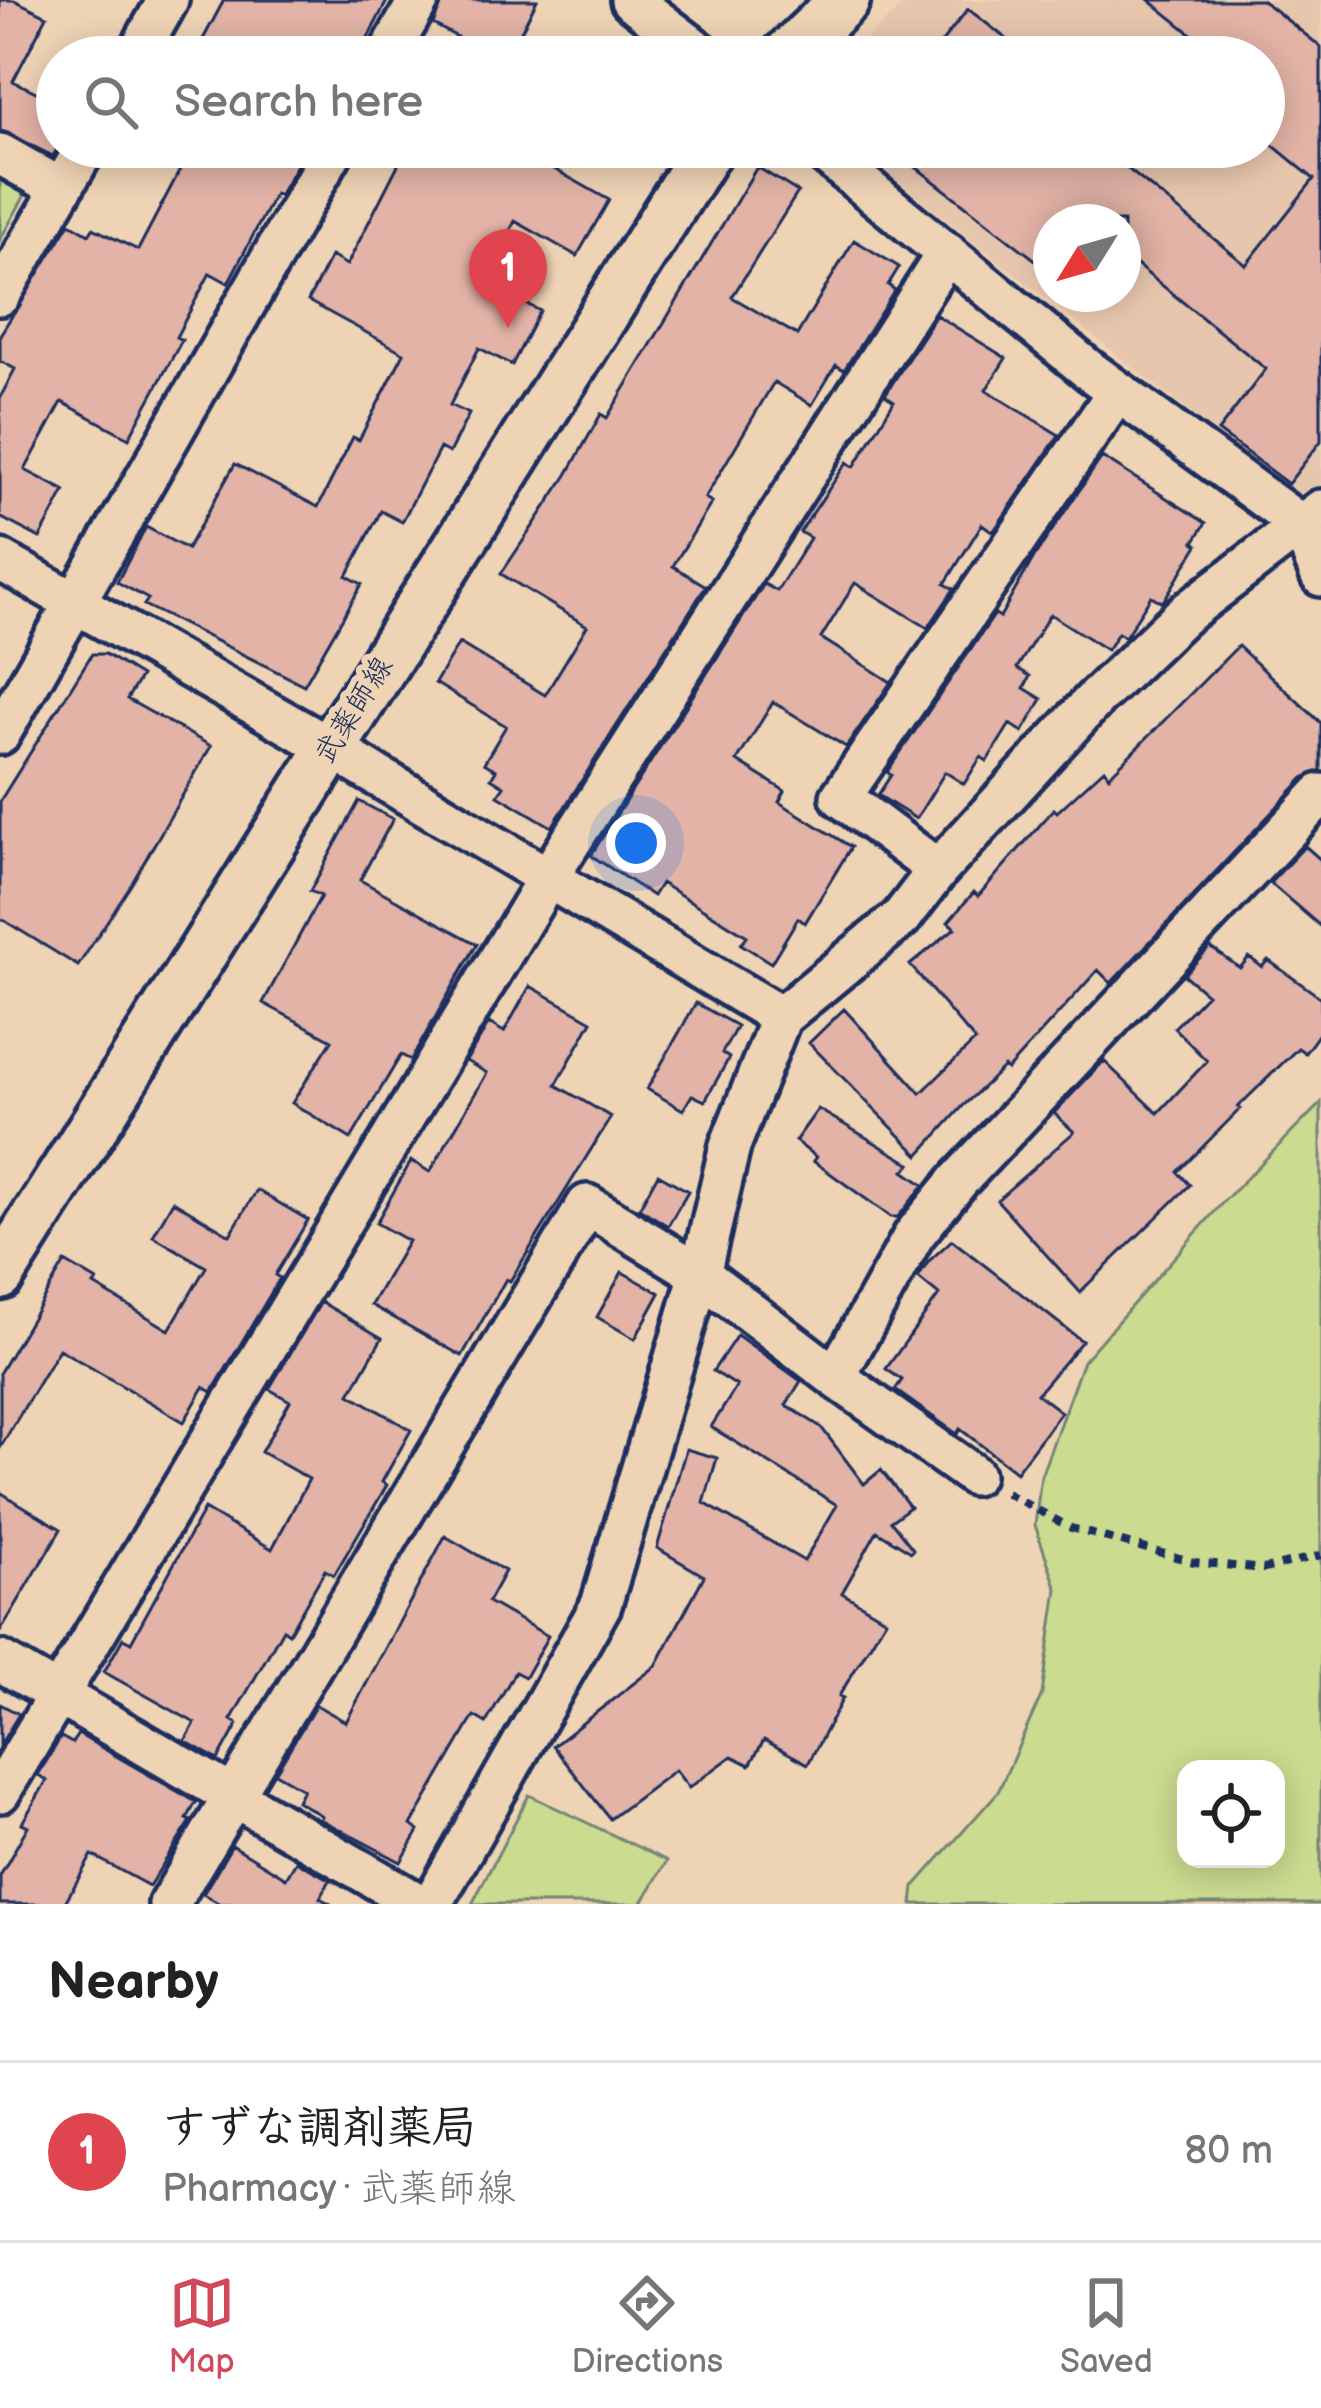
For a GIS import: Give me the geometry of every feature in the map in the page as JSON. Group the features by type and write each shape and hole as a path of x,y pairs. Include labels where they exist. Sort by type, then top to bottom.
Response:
{"street":[{"path":"148,36 169,0"},
{"path":"399,36 419,0"},
{"path":"631,0 678,36"},
{"path":"807,36 845,0"},
{"path":"0,154 62,189"},
{"path":"0,295 74,168"},
{"path":"0,734 323,168"},
{"name":"武薬師線","path":"0,1275 696,168"},
{"path":"843,168 1118,391 1311,518 1321,576"},
{"path":"0,1792 549,876 947,253"},
{"path":"938,870 841,797 1118,391"},
{"path":"432,1904 601,1605 700,1274 730,1146 781,1018 901,918 938,870 1095,699 1168,630 1311,518"},
{"path":"0,560 549,876 781,1018"},
{"path":"835,1377 914,1235 959,1180 1321,794"},
{"path":"169,1904 587,1205 700,1274 973,1475"},
{"path":"0,1661 419,1904"}],"path":[{"path":"973,1475 1071,1528 1194,1562 1264,1569 1321,1555"}],"shaded area":[{"path":"909,0 1321,0 1321,484 1296,496 1063,312 1141,312 1141,204 1033,204 1033,288 881,168 1285,168 1285,36 870,36"}],"green space":[{"path":"0,180 25,195 0,240"},
{"path":"1321,1103 1321,1904 912,1904 914,1887 998,1792 1042,1694 1057,1589 1035,1525 1041,1476 1083,1361 1224,1201"},
{"path":"529,1795 667,1861 641,1904 472,1904"}],"building":[{"path":"0,0 14,0 47,16 13,81 36,92 36,148 0,130"},
{"path":"224,0 391,0 369,36 205,36"},
{"path":"443,0 537,0 519,36 455,36 433,24"},
{"path":"1149,0 1262,0 1321,47 1321,441 1288,484 1218,431 1266,369 1141,268 1141,204 1033,204 1033,258 917,168 1127,168 1246,265 1314,179 1285,155 1285,36 1194,36"},
{"path":"968,9 1003,36 947,36"},
{"path":"181,168 295,168 279,196 275,194 228,283 210,273 176,337 182,340 129,438 62,402 25,470 65,491 40,538 0,517 0,398 15,369 0,361 0,335 70,223 89,234 93,228 138,250"},
{"path":"396,168 552,168 609,200 577,256 515,221 484,282 540,311 512,365 479,348 450,405 469,414 449,453 440,448 402,522 381,511 347,576 362,584 304,685 144,605 148,599 117,582 146,527 187,549 235,464 318,507 404,353 308,301 331,256 347,265"},
{"path":"756,168 798,192 732,297 797,335 854,240 899,267 888,285 895,290 844,370 836,365 812,405 774,382 705,498 712,502 673,566 706,586 552,827 498,795 504,786 491,778 496,770 484,763 506,726 435,683 459,643 545,695 587,626 501,574 601,414 607,418"},
{"path":"936,315 1006,358 986,390 1059,435 993,532 982,524 945,584 954,589 928,628 855,583 821,638 891,682 846,747 773,702 737,761 785,791 779,802 851,847 805,923 798,918 771,963 741,944 747,936 661,883 653,896 592,856 593,852 764,584 777,591 810,538 800,532 847,462 854,467 894,401 885,395"},
{"path":"1102,457 1206,523 1194,542 1198,545 1164,600 1151,596 1125,637 1118,633 1107,650 1050,614 1017,668 1030,676 1024,688 1042,699 1023,732 1010,724 987,761 981,757 964,784 945,772 916,819 878,795 891,775 887,772 995,614 1000,617"},
{"path":"1238,646 1321,723 1321,771 1304,778 1111,983 1098,970 1007,1070 1004,1067 963,1106 919,1155 809,1043 844,1009 921,1093 975,1041 910,965 955,928 948,922 974,892 978,896 1054,809 1057,812 1104,769 1109,776"},
{"path":"92,654 105,654 141,676 127,699 211,746 78,966 0,918 0,801"},
{"path":"359,801 393,819 360,880 477,944 411,1060 401,1055 351,1139 292,1103 332,1040 263,1003 321,896 310,891"},
{"path":"1305,846 1321,860 1321,927 1270,883"},
{"path":"1210,947 1240,968 1249,957 1262,967 1268,960 1321,998 1321,1031 1305,1053 1298,1048 1238,1107 1178,1172 1190,1185 1080,1292 997,1200 1074,1132 1054,1113 1104,1061 1158,1113 1207,1061 1174,1028 1207,994 1184,975"},
{"path":"530,986 592,1021 556,1085 611,1117 462,1356 371,1305 408,1241 376,1223 411,1161 430,1172 487,1073 466,1061 489,1023 504,1032"},
{"path":"696,1003 737,1026 722,1053 729,1058 705,1101 692,1095 683,1110 647,1089"},
{"path":"818,1109 911,1164 904,1171 924,1185 898,1217 891,1217 813,1161 816,1157 795,1141"},
{"path":"658,1174 688,1191 668,1226 639,1208"},
{"path":"257,1190 308,1220 275,1275 280,1278 212,1392 204,1387 184,1422 59,1349 0,1448 0,1372 65,1262 169,1330 206,1267 153,1236 173,1201 230,1235"},
{"path":"952,1240 1082,1341 1037,1394 1061,1412 1016,1472 960,1429 957,1434 895,1390 902,1380 886,1369 939,1295 918,1278"},
{"path":"622,1272 660,1293 635,1339 597,1317"},
{"path":"321,1302 382,1338 350,1394 411,1430 382,1482 387,1485 334,1575 325,1570 289,1633 283,1629 231,1720 238,1724 218,1760 185,1741 195,1723 104,1672 123,1638 131,1642 204,1509 272,1549 309,1479 261,1452 290,1401 269,1389"},
{"path":"737,1335 801,1381 786,1405 821,1427 864,1484 881,1470 910,1507 891,1521 913,1549 877,1531 842,1593 886,1619 839,1696 843,1698 808,1764 764,1740 750,1765 732,1756 689,1788 675,1770 610,1819 553,1746 656,1666 704,1576 657,1548 686,1449 717,1458 704,1503 804,1561 837,1505 711,1427 737,1386 713,1371"},
{"path":"0,1492 61,1529 0,1632"},
{"path":"445,1536 505,1571 488,1602 548,1636 525,1677 515,1672 486,1723 474,1716 411,1825 419,1831 401,1862 320,1819 297,1801 303,1789 275,1773 316,1705 346,1722"},
{"path":"0,1704 19,1714 0,1745"},
{"path":"78,1734 196,1802 187,1819 191,1821 149,1886 92,1855 64,1904 0,1904 0,1876 47,1780 38,1775 61,1737 72,1743"},
{"path":"232,1845 286,1878 296,1861 330,1880 320,1898 331,1904 220,1904 203,1894"}],"place":[{"name":"すずな調剤薬局","path":"508,328"}]}
